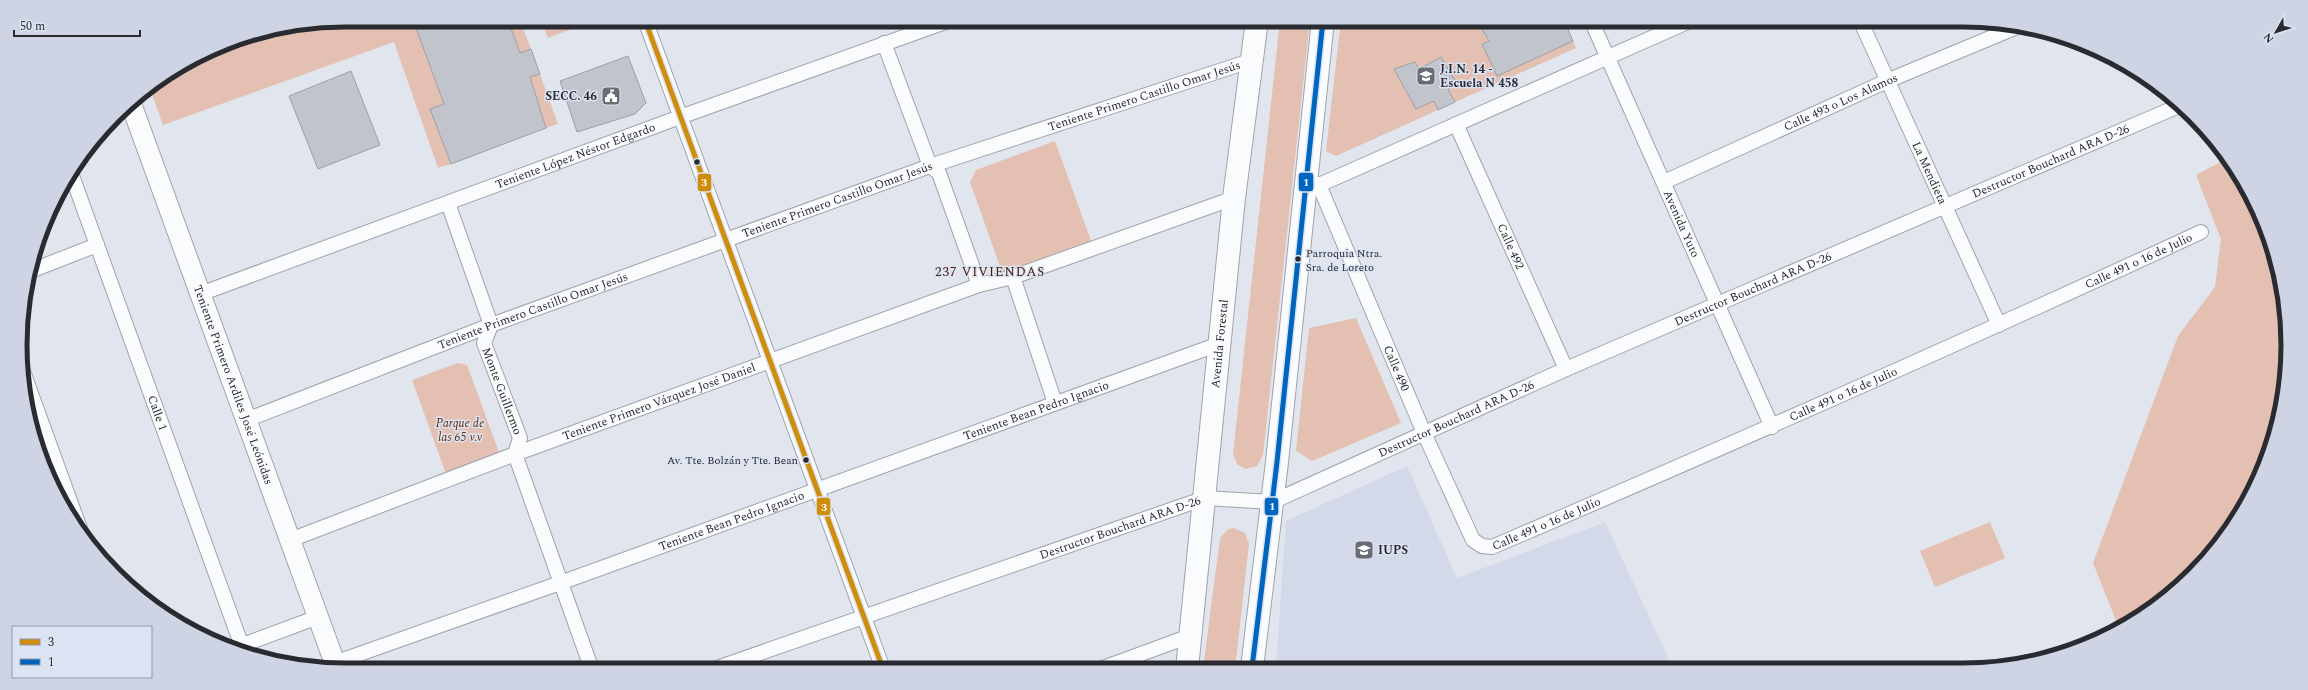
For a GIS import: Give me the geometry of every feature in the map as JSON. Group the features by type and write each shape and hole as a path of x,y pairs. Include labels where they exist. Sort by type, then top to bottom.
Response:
{"main road":[{"name":"Avenida Forestal","path":"1188,663 1234,198 1256,27"},
{"path":"1253,663 1312,183 1323,27"}],"street":[{"path":"648,27 881,663"},
{"name":"Teniente López Néstor Edgardo","path":"200,294 680,117 931,27"},
{"name":"Avenida Yuto","path":"1594,27 1772,427"},
{"path":"1312,183 1456,124 1677,27"},
{"name":"La Mendieta","path":"1863,27 1999,325"},
{"name":"Calle 493 o Los Alamos","path":"1664,182 1887,82 2009,31"},
{"path":"884,43 930,166 939,173 980,285"},
{"name":"Teniente Primero Castillo Omar Jesús","path":"246,420 491,324 930,166 1253,60"},
{"name":"Teniente Primero Ardiles José Leónidas","path":"133,108 334,662"},
{"name":"Destructor Bouchard ARA D-26","path":"731,663 1205,498 1272,502 1566,369 2176,108"},
{"name":"Calle 492","path":"1456,124 1566,369"},
{"name":"Calle 1","path":"74,180 237,644"},
{"name":"Calle 490","path":"1312,183 1473,540 1482,546"},
{"name":"Teniente Primero Vázquez José Daniel","path":"290,540 515,454 769,361 980,285 1013,277 1234,198"},
{"path":"448,203 491,324"},
{"name":"Calle 491 o 16 de Julio","path":"1482,546 1492,547 1772,427 2201,232"},
{"path":"37,269 97,245"},
{"path":"1013,277 1055,403"},
{"name":"Monte Guillermo","path":"491,324 484,343 520,438 515,454 589,663"},
{"name":"Teniente Bean Pedro Ignacio","path":"343,663 816,489 1219,344"},
{"path":"31,393 73,508"},
{"path":"245,647 318,617"},
{"path":"1116,663 1190,636"}],"shaded area":[{"name":"IUPS","path":"1407,466 1457,578 1605,522 1671,663 1276,663 1286,521"}],"green space":[{"path":"345,27 416,27 444,104 451,164 438,168 394,42 163,125 151,93 186,70 223,51 263,38 303,30"},
{"path":"511,27 523,27 531,49 520,53"},
{"path":"544,27 577,27 548,38"},
{"path":"1279,27 1309,27 1263,455 1257,466 1246,469 1237,464 1233,454"},
{"path":"1340,27 1481,27 1489,41 1482,44 1498,75 1573,41 1576,48 1455,102 1448,89 1457,84 1441,57 1419,69 1415,62 1395,69 1434,101 1438,110 1336,156 1326,151"},
{"path":"540,74 558,124 546,128 530,77"},
{"path":"1055,141 1091,241 1003,275 970,182 976,170"},
{"path":"2222,161 2248,204 2264,243 2275,283 2280,324 2280,366 2275,407 2257,467 2238,504 2215,539 2188,570 2173,584 2140,609 2117,623 2093,563 2178,336 2215,287 2221,239 2196,175"},
{"path":"1356,318 1401,423 1312,461 1296,451 1309,328"},
{"name":"Parque de las 65 v.v","path":"458,363 467,365 500,455 446,474 412,380"},
{"path":"1990,522 2005,558 1935,587 1920,551"},
{"path":"1234,528 1245,533 1249,544 1236,663 1204,663 1220,538 1228,529"}],"building":[{"path":"416,27 511,27 520,53 531,49 540,74 530,77 546,128 451,164 430,109 444,104"},
{"path":"1481,27 1567,27 1573,41 1497,76 1482,44 1489,41"},
{"path":"628,56 646,103 635,114 577,132 560,81"},
{"name":"J.I.N. 14 - Escuela N 458","path":"1441,57 1457,84 1448,89 1455,102 1438,110 1434,101 1416,109 1394,69 1415,62 1419,69"},
{"path":"351,71 380,145 318,169 289,96"}],"transit line":[{"name":"3","path":"648,27 881,663"},
{"name":"1","path":"1253,663 1277,462 1322,27"}],"place":[{"name":"J.I.N. 14 - Escuela N 458","path":"1426,76"},
{"name":"SECC. 46","path":"611,96"},
{"name":"Parroquia Ntra. Sra. de Loreto","path":"1298,259"},
{"name":"Av. Tte. Bolzán y Tte. Bean","path":"806,460"},
{"name":"IUPS","path":"1364,550"}],"district":[{"name":"237 VIVIENDAS","path":"990,272"}]}
